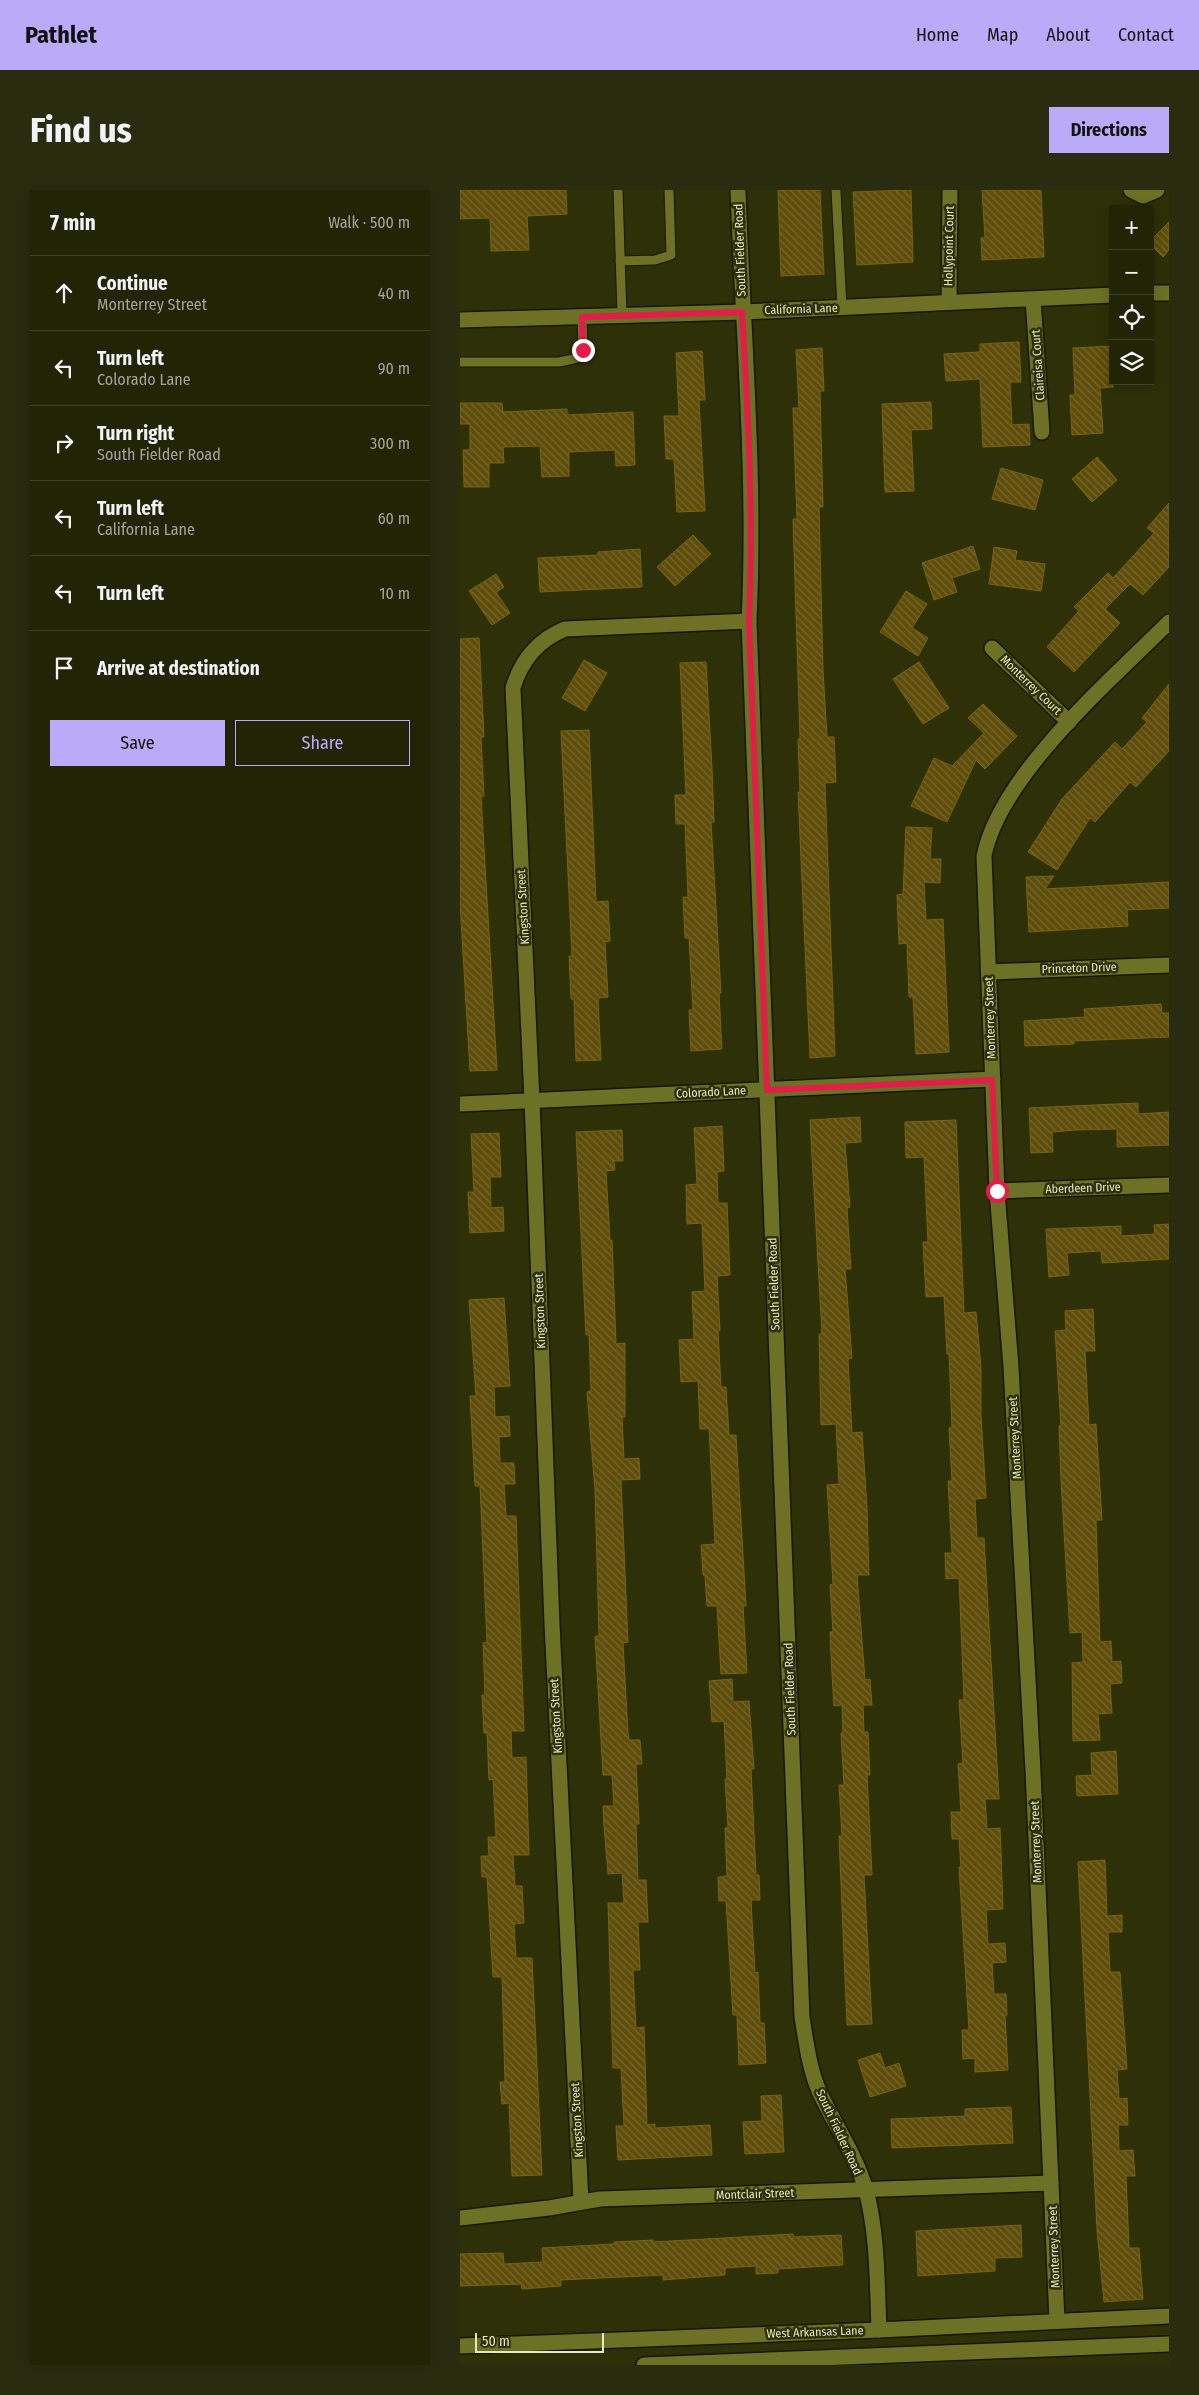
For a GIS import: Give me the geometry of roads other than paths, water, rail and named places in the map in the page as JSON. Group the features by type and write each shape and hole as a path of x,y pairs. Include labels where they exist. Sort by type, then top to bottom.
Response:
{"street":[{"name":"South Fielder Road","path":"738,190 742,312 752,479 753,554 749,621 802,2017 809,2056 818,2089 851,2154 866,2190 877,2256 880,2360"},
{"name":"Hollypoint Court","path":"949,302 950,190"},
{"path":"1131,190 1143,196 1157,190"},
{"path":"1154,294 1169,293"},
{"name":"California Lane","path":"460,320 742,312 1109,295"},
{"name":"Claireisa Court","path":"1033,299 1042,432"},
{"name":"Kingston Street","path":"581,2201 552,1624 532,1100 513,688 518,671 538,644 548,636 565,629 749,621"},
{"name":"Monterrey Street","path":"1057,2322 1033,1761 1011,1377 997,1191 984,856 988,838 996,819 1022,778 1069,722 1169,622"},
{"name":"Monterrey Court","path":"992,648 1069,722"},
{"name":"Princeton Drive","path":"989,972 1169,965"},
{"name":"Colorado Lane","path":"460,1104 992,1080"},
{"name":"Aberdeen Drive","path":"997,1191 1169,1185"},
{"name":"Montclair Street","path":"460,2218 549,2208 581,2201 1051,2183"},
{"name":"West Arkansas Lane","path":"460,2346 879,2330 1169,2316"},
{"name":"West Arkansas Lane","path":"644,2365 931,2359 1169,2344"}],"lane":[{"path":"618,190 622,315"},
{"path":"620,261 655,260 671,255 669,190"},
{"path":"836,190 842,308"},
{"path":"460,362 559,362 578,358 583,350 582,317"}]}
